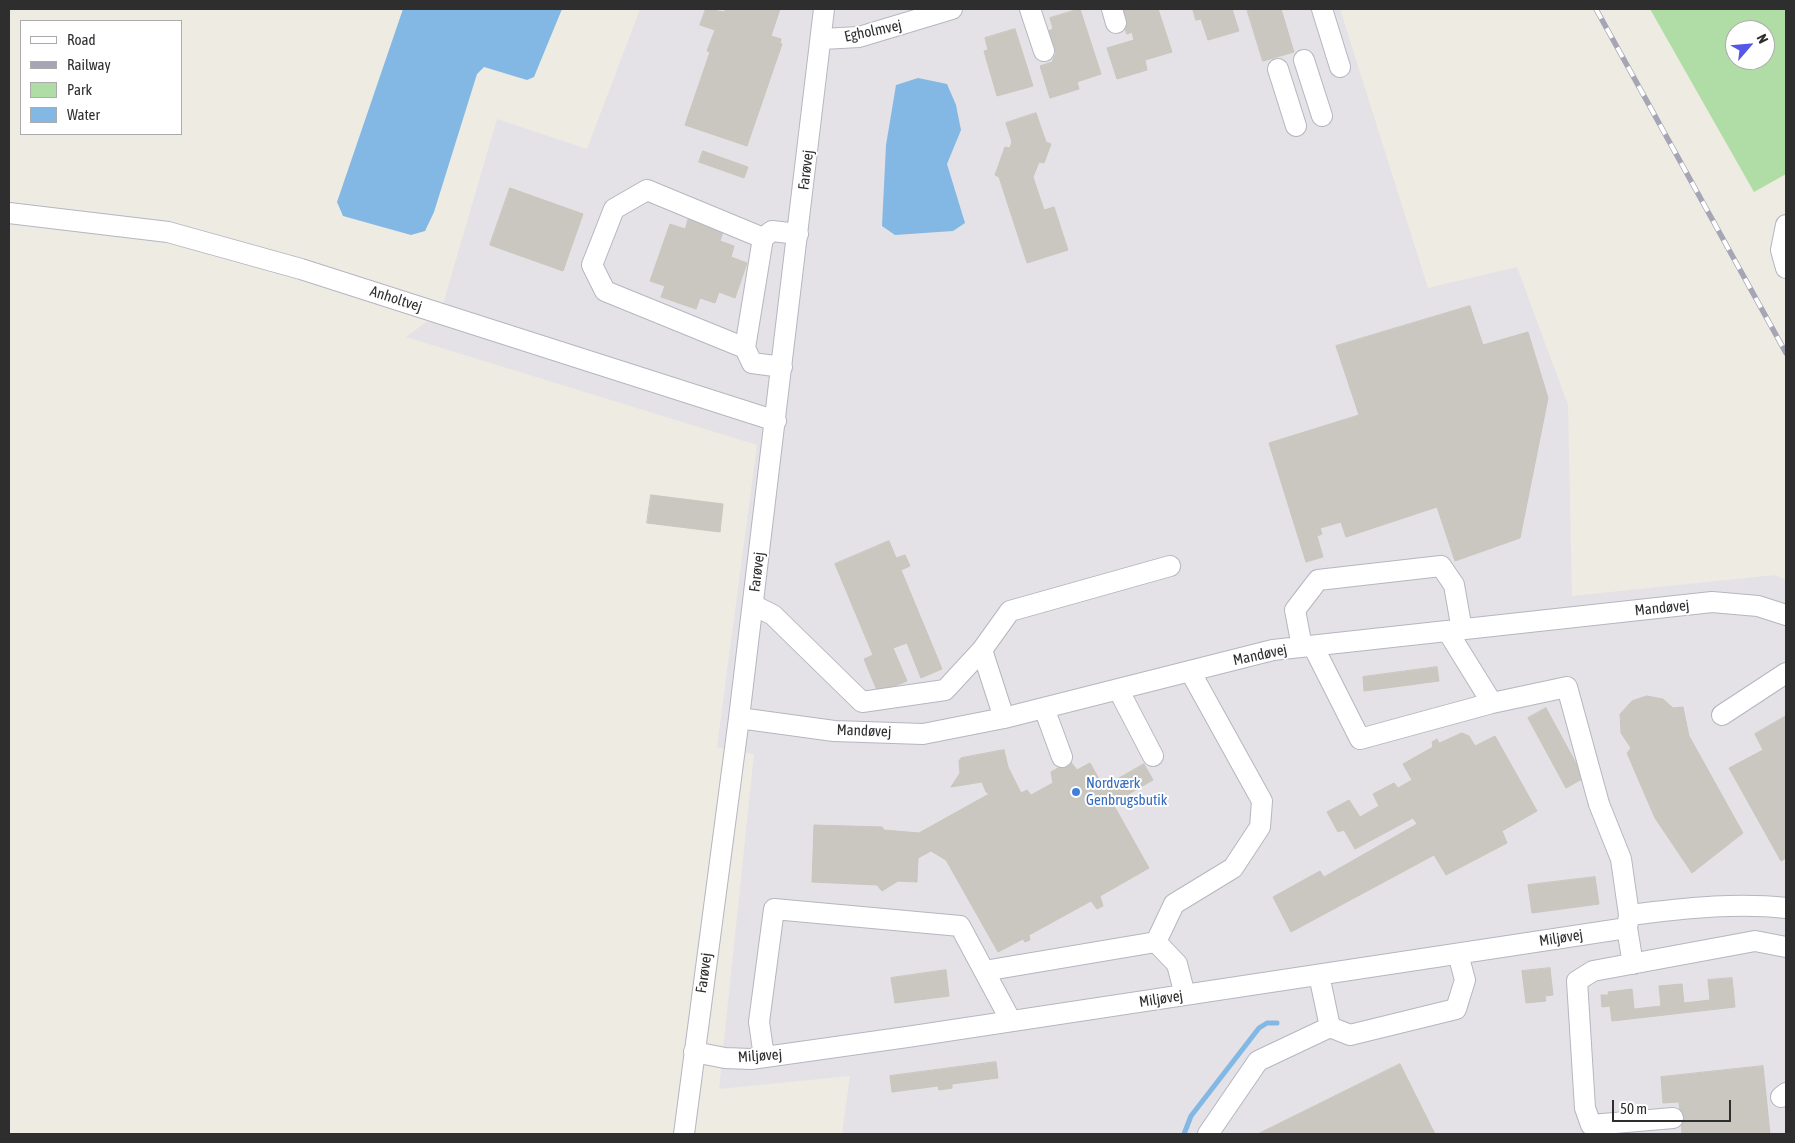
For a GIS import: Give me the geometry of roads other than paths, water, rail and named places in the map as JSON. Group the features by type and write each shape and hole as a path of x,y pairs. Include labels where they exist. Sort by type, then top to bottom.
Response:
{"street":[{"name":"Farøvej","path":"684,1134 776,421 824,9"},
{"name":"Egholmvej","path":"822,39 859,37 952,9"},
{"path":"1030,9 1044,51"},
{"path":"1322,9 1340,67"},
{"path":"1304,60 1322,116"},
{"path":"1278,69 1296,126"},
{"path":"745,348 605,291 592,265 614,209 647,190 763,238"},
{"name":"Anholtvej","path":"9,213 177,235 301,269 776,421"},
{"path":"1786,225 1781,250 1786,268"},
{"path":"782,368 752,363 745,348 763,238 772,231 798,234"},
{"path":"753,605 773,614 862,702 945,690 982,650 1010,610 1170,566"},
{"path":"1492,703 1455,631 1454,585 1441,566 1318,580 1295,610 1307,647 1360,740 1492,703 1566,687 1599,804 1621,859 1633,964"},
{"name":"Mandøvej","path":"739,718 834,731 924,734 1004,718 1273,650 1712,602 1758,606 1786,615"},
{"path":"982,650 1004,718"},
{"path":"1156,942 1174,904 1233,868 1260,827 1262,801 1190,671"},
{"path":"1722,715 1786,673"},
{"path":"1118,690 1153,756"},
{"path":"1044,708 1062,757"},
{"path":"1628,921 1708,905 1761,905 1786,908"},
{"path":"764,1057 759,1022 774,909 960,926 1011,1021"},
{"name":"Miljøvej","path":"694,1052 725,1058 764,1057 1458,954 1628,921"},
{"path":"1673,1118 1591,1124 1585,1108 1577,981 1593,971 1754,941 1786,947"},
{"path":"984,972 1156,942"},
{"path":"1156,942 1177,964 1185,995"},
{"path":"1208,1134 1258,1061 1330,1027 1350,1035 1456,1009 1465,980 1458,954"},
{"path":"1318,975 1330,1027"}],"water":[{"path":"403,9 562,9 534,77 527,80 484,67 477,74 434,212 425,231 411,235 343,216 337,202"},
{"path":"918,78 947,84 956,105 961,130 947,164 965,223 953,231 895,235 882,226 886,145 896,85"}],"waterway":[{"path":"1184,1134 1191,1116 1259,1028 1267,1023 1277,1023"}],"railway":[{"path":"1596,9 1786,353"}],"place":[{"name":"Nordværk Genbrugsbutik","path":"1076,792"}]}
